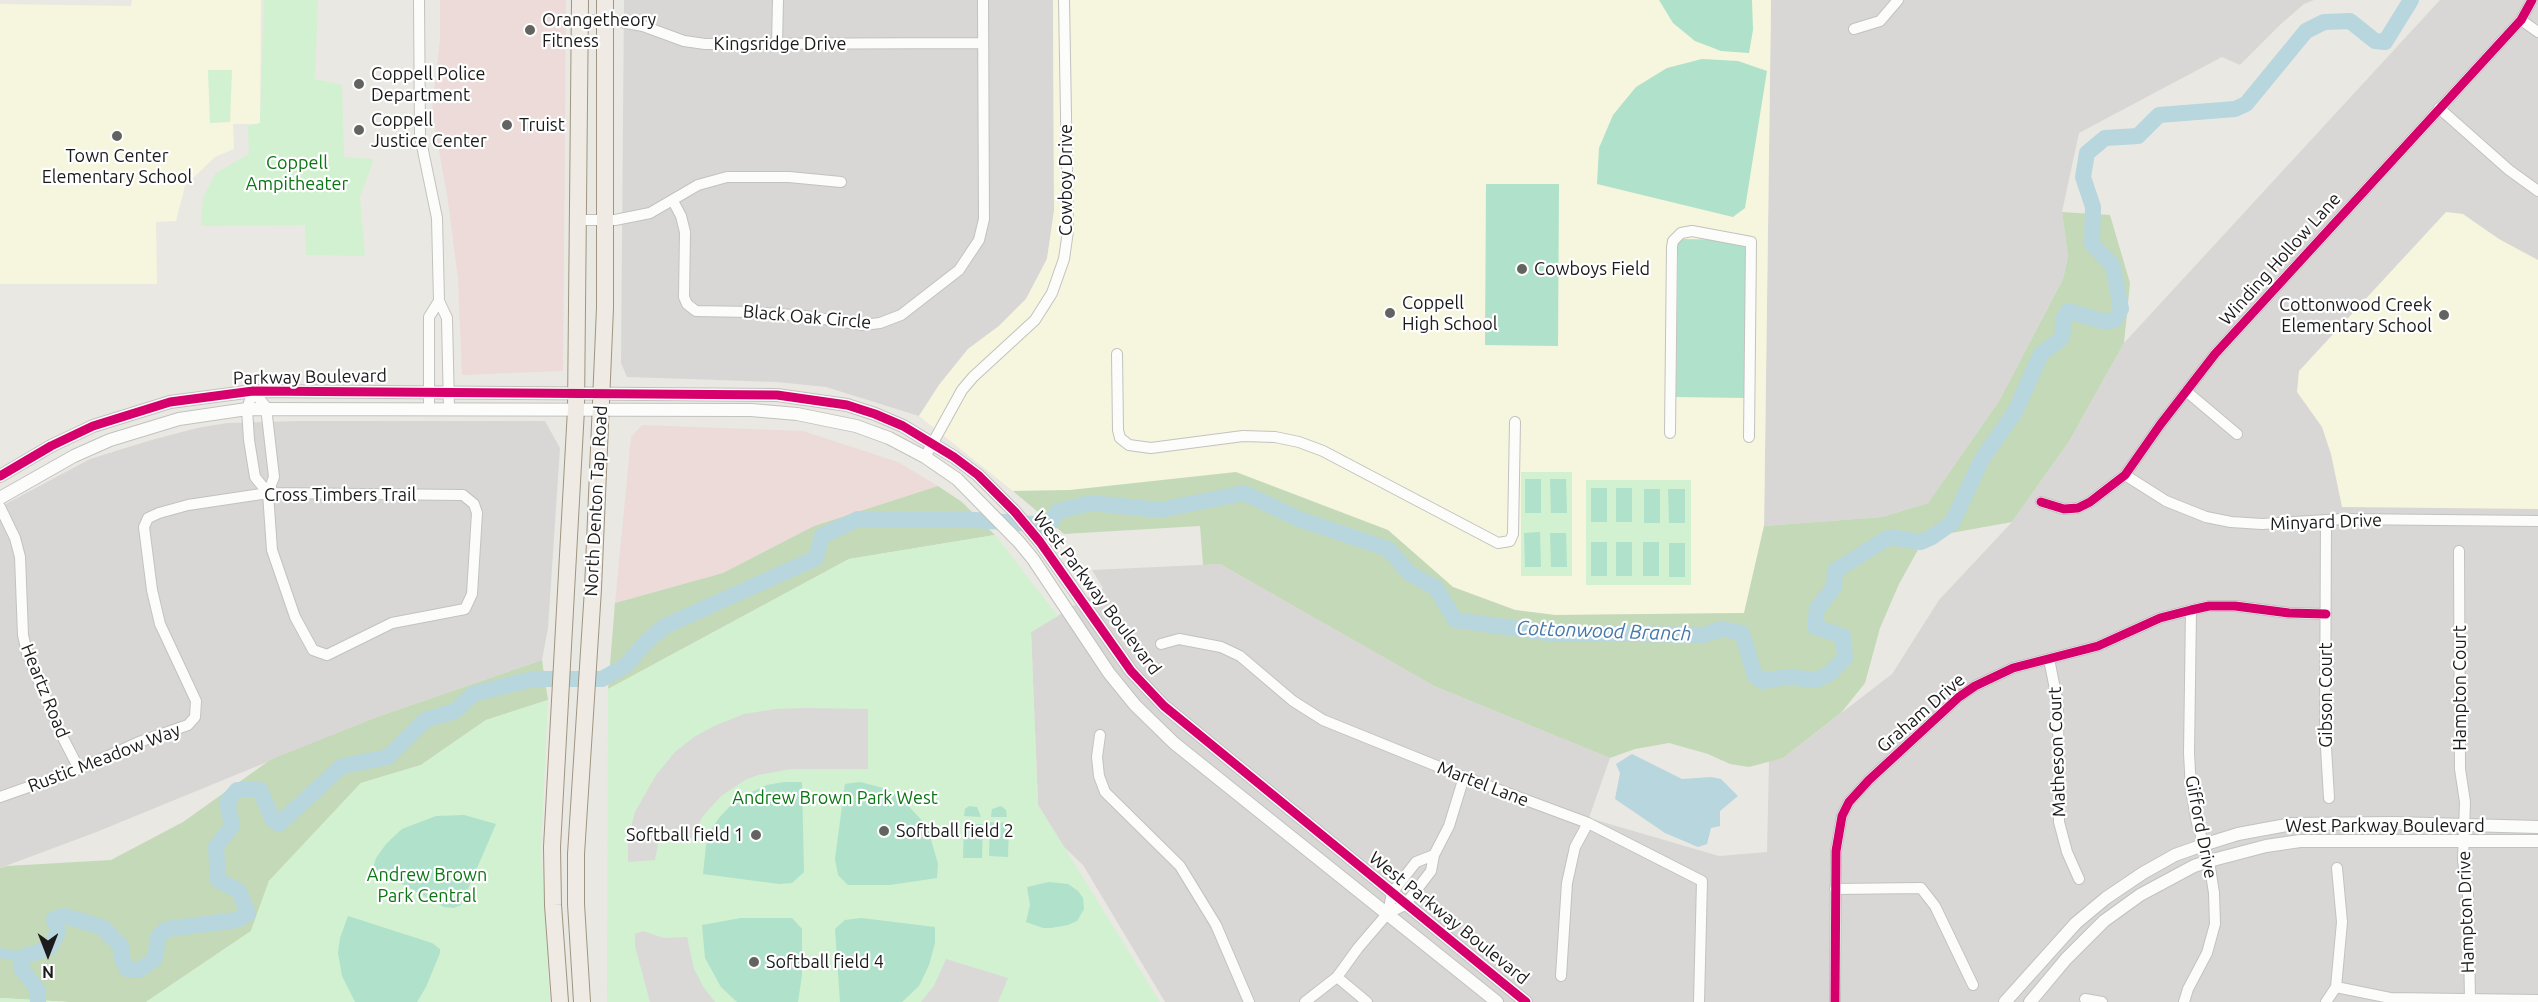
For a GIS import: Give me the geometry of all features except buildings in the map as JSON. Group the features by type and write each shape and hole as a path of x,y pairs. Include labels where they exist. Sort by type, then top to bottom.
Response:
{"main road":[{"name":"North Denton Tap Road","path":"560,1002 553,905 552,848 577,402 580,0"},
{"name":"North Denton Tap Road","path":"582,1002 576,904 576,854 586,702 605,308 605,0"},
{"path":"568,584 592,589"},
{"path":"553,905 576,904"}],"street":[{"path":"419,0 420,136 437,218 439,301 447,318 449,408"},
{"path":"777,0 777,44"},
{"name":"Black Oak Circle","path":"673,201 681,216 685,232 684,297 687,304 696,311 762,312 862,325 880,323 901,315 958,270 979,240 984,219 983,0"},
{"name":"Cowboy Drive","path":"925,457 952,404 967,384 1035,320 1052,293 1064,260 1068,231 1064,0"},
{"path":"1854,29 1880,21 1898,0"},
{"name":"Winding Hollow Lane","path":"2041,502 2064,509 2078,508 2090,502 2125,475 2216,354 2521,20 2532,0"},
{"path":"2521,20 2538,32"},
{"name":"Kingsridge Drive","path":"579,21 605,21 643,26 684,41 705,44 983,43"},
{"path":"2439,108 2509,170 2538,191"},
{"path":"578,220 605,220 650,213 698,185 727,177 789,177 841,182"},
{"path":"1670,433 1672,247 1681,233 1692,231 1751,242 1749,437"},
{"path":"429,408 429,317 439,301"},
{"path":"1117,354 1118,430 1120,438 1130,445 1151,448 1243,436 1275,437 1299,441 1332,455 1498,543 1510,541 1513,534 1515,422"},
{"path":"254,391 266,407 274,477 268,493"},
{"path":"254,391 247,409 249,440 255,477 268,493"},
{"name":"Parkway Boulevard","path":"0,476 51,446 93,426 170,402 254,391 448,392 577,402"},
{"path":"2186,391 2237,434"},
{"name":"West Parkway Boulevard","path":"577,402 777,395 847,405 875,414 932,442 978,475 1040,542 1131,671 1164,706 1526,1002"},
{"name":"Parkway Boulevard","path":"0,498 74,456 110,440 179,419 266,407 449,408 577,402"},
{"name":"West Parkway Boulevard","path":"601,402 797,414 856,426 888,438 925,457 957,478 1033,559 1109,673 1135,705 1174,743 1497,1002"},
{"name":"Minyard Drive","path":"2125,475 2166,501 2206,517 2231,522 2262,524 2326,520 2538,521"},
{"name":"Cross Timbers Trail","path":"196,707 196,701 160,624 152,590 144,527 148,518 159,513 188,505 268,493 464,495 474,504 477,513 472,594 465,609 392,623 327,655 315,651 295,617 272,550 268,493"},
{"name":"Heartz Road","path":"0,507 15,538 20,557 23,635 27,653 60,732 79,769"},
{"name":"Gibson Court","path":"2326,520 2325,731 2329,798"},
{"name":"Hampton Court","path":"2459,551 2460,768 2465,802 2464,825"},
{"name":"Graham Drive","path":"1835,1002 1836,851 1842,816 1849,802 1869,780 1959,697 1975,686 2013,668 2098,646 2160,618 2191,610 2209,606 2235,606 2289,613 2326,614"},
{"name":"Gifford Drive","path":"2184,1002 2188,989 2207,953 2215,924 2214,893 2209,861 2206,844 2197,822 2190,772 2191,610"},
{"name":"Martel Lane","path":"1161,644 1179,639 1221,647 1240,656 1293,701 1323,720 1464,777 1588,823 1701,881 1699,1002"},
{"name":"Matheson Court","path":"2049,659 2058,704 2059,822 2067,852 2079,879"},
{"name":"Rustic Meadow Way","path":"0,797 79,769 139,742 188,725 195,717 196,707"},
{"path":"1100,735 1097,757 1099,776 1105,792 1185,874 1216,924 1249,1002"},
{"path":"1305,1002 1337,977 1388,913 1406,904 1431,872 1434,855 1449,826 1464,777"},
{"name":"West Parkway Boulevard","path":"2005,1002 2076,923 2106,898 2175,855 2206,844 2238,834 2292,824 2394,822 2538,827"},
{"path":"1562,976 1567,883 1575,847 1588,823"},
{"name":"Hampton Drive","path":"2464,825 2463,860 2468,895 2470,999"},
{"name":"West Parkway Boulevard","path":"2030,1002 2066,959 2104,921 2140,895 2194,866 2209,861 2266,846 2300,841 2538,841"},
{"path":"1388,913 1392,893 1416,862 1434,855"},
{"path":"2325,1002 2336,987 2342,922 2337,868"},
{"path":"1835,889 1921,888 1935,906 1973,985"},
{"path":"1337,977 1367,1002"},
{"path":"2336,987 2390,998 2538,1000"},
{"path":"2085,999 2102,1002"}],"shaded area":[{"name":"Town Center Elementary School","path":"132,0 261,0 260,124 233,124 234,149 215,157 185,186 176,221 156,222 157,284 0,284 0,4 131,6"},
{"path":"440,0 566,0 563,371 462,375 458,279 448,201 432,111 440,39"},
{"path":"624,0 1053,0 1054,211 1047,259 1026,299 999,326 968,349 939,385 919,416 826,387 777,382 627,377 621,363"},
{"name":"Coppell High School","path":"1053,0 1771,0 1764,526 1744,613 1555,615 1516,610 1453,587 1388,530 1070,490 1013,491 919,416 939,385 968,349 999,326 1026,299 1047,259 1054,211"},
{"path":"1771,0 2314,0 2304,4 2281,24 2240,65 2222,57 2079,133 2062,212 2068,256 2063,279 1999,401 1928,503 1882,517 1764,526"},
{"path":"2440,0 2538,0 2538,1002 1165,1002 1083,865 1064,847 1038,805 1031,632 1103,588 1092,570 1220,564 1434,686 1610,758 1589,818 1719,856 1767,852 1769,761 1783,758 1892,674 1939,600 2012,522 2070,440 2124,343"},
{"path":"2062,212 2110,215 2130,283 2124,343 2070,440 2012,522 1951,533 1919,548 1899,584 1880,628 1865,683 1841,713 1783,758 1749,767 1730,764 1708,754 1669,743 1635,749 1610,758 1434,686 1220,564 1203,565 1200,526 1064,534 1013,491 1070,490 1236,472 1388,530 1453,587 1515,610 1555,615 1744,613 1764,526 1882,517 1928,503 1999,401 2063,279 2068,256"},
{"name":"Cottonwood Creek Elementary School","path":"2446,212 2463,214 2499,239 2538,260 2538,509 2342,507 2331,454 2322,427 2297,392 2299,371"},
{"path":"545,421 560,448 548,628 542,660 377,717 94,833 0,868 0,507 90,459 148,441 227,423"},
{"path":"642,425 803,431 898,462 938,486 814,526 723,573 615,603 631,437"},
{"path":"938,486 962,502 995,535 849,559 608,689 615,603 723,573 814,526"},
{"path":"542,660 548,700 486,720 421,765 361,783 269,881 251,931 146,1002 69,1002 0,998 0,868 111,860 183,822 270,760 377,717"},
{"path":"804,708 868,709 868,769 791,769 758,775 745,780 721,796 702,817 690,842 660,834 655,860 628,862 628,839 635,812 656,775 675,752 694,737 744,714"},
{"path":"643,931 664,938 687,937 694,969 715,1002 650,1002 635,946 635,934"},
{"path":"946,959 1008,978 998,1002 921,1002 934,986"}],"green space":[{"name":"Coppell Ampitheater","path":"264,0 318,0 315,79 342,85 344,157 374,159 360,197 365,256 306,255 305,225 201,226 203,197 216,173 249,154 248,126 260,123"},
{"path":"1659,0 1752,0 1753,30 1749,53 1721,51 1695,41 1673,23"},
{"path":"1702,59 1738,61 1767,71 1745,208 1733,217 1597,184 1599,148 1613,115 1636,87 1667,68"},
{"path":"208,70 232,70 230,122 210,123"},
{"path":"1486,184 1559,184 1558,346 1485,345"},
{"path":"1678,239 1748,240 1746,398 1676,397"},
{"path":"1521,472 1572,472 1572,576 1521,576"},
{"path":"1525,479 1541,479 1541,513 1525,513"},
{"path":"1550,479 1566,479 1567,513 1551,513"},
{"path":"1586,480 1691,480 1691,585 1586,585"},
{"path":"1591,488 1607,488 1607,522 1591,522"},
{"path":"1616,488 1632,488 1632,522 1616,522"},
{"path":"1644,489 1660,489 1660,523 1644,523"},
{"path":"1668,489 1685,489 1685,523 1669,523"},
{"path":"1540,532 1541,567 1525,567 1524,533"},
{"path":"1550,533 1566,533 1567,567 1551,567"},
{"name":"Andrew Brown Park West","path":"995,535 1058,616 1031,632 1038,805 1160,1002 607,1002 608,689 849,559"},
{"path":"1591,542 1607,542 1607,576 1591,576"},
{"path":"1616,542 1632,542 1632,576 1616,576"},
{"path":"1643,542 1659,542 1659,576 1643,576"},
{"path":"1669,543 1685,543 1685,577 1669,577"},
{"name":"Andrew Brown Park Central","path":"548,700 541,848 550,1002 146,1002 251,931 269,881 361,783 421,765 486,720"},
{"name":"Softball field 1","path":"802,782 804,872 792,883 779,884 703,874 710,831 719,818 732,804 745,795 767,785"},
{"name":"Softball field 2","path":"860,782 883,788 900,797 927,826 938,864 937,878 890,885 848,885 838,875 835,859 845,784"},
{"path":"969,806 977,807 981,817 964,816 965,809"},
{"path":"1001,806 1006,810 1007,817 991,817 992,809"},
{"path":"464,815 496,824 461,905 454,908 444,907 373,868 376,858 386,844 402,829 436,816"},
{"path":"990,822 1009,823 1008,857 989,856"},
{"path":"964,824 983,824 982,858 963,858"},
{"path":"1049,882 1068,884 1078,891 1083,898 1084,909 1077,921 1051,928 1043,928 1026,922 1030,905 1027,887"},
{"path":"348,916 432,943 440,949 426,987 417,1002 355,1002 342,976 338,953 340,938"},
{"name":"Softball field 4","path":"741,918 792,918 802,929 802,975 798,1002 737,1002 721,987 705,958 702,925"},
{"path":"861,918 935,927 935,943 929,965 919,986 902,1002 840,1002 835,929 845,920"},
{"path":"0,998 69,1002 0,1002"}],"water":[{"path":"1632,754 1682,779 1711,777 1721,779 1738,796 1720,811 1720,826 1711,828 1707,844 1698,847 1665,833 1615,799 1620,773 1616,764"}],"waterway":[{"name":"Cottonwood Branch","path":"38,1002 37,989 21,968 22,957 50,948 58,932 54,919 64,916 102,927 121,946 122,958 127,969 139,970 155,959 158,937 167,929 237,920 248,914 239,891 218,880 216,847 232,826 227,802 237,790 260,790 273,820 279,824 342,766 388,757 425,720 455,711 473,694 533,679 602,679 625,666 647,641 665,626 816,558 822,536 858,519 959,519 1049,525 1058,511 1091,503 1160,510 1244,493 1299,519 1388,549 1409,573 1436,588 1455,620 1549,633 1704,635 1721,629 1742,633 1755,676 1762,681 1788,677 1816,680 1829,674 1845,658 1843,636 1815,627 1817,609 1834,587 1835,571 1889,537 1921,542 1952,523 1982,459 2015,412 2041,354 2062,338 2064,318 2068,311 2106,322 2115,320 2121,309 2113,266 2092,244 2093,207 2083,177 2087,153 2105,138 2138,136 2159,115 2235,109 2246,104 2306,31 2324,22 2350,21 2375,41 2385,42 2411,0"},
{"path":"0,953 22,957"}],"cycle path":[{"path":"2041,502 2064,509 2078,508 2090,502 2125,475 2215,354 2521,20 2532,0"},
{"path":"0,476 51,446 93,426 170,402 253,391 777,395 847,405 875,414 903,426 954,457 978,475 1015,512 1040,542 1131,671 1164,706 1526,1002"},
{"path":"1835,1002 1836,851 1842,816 1849,802 1869,780 1959,697 1975,686 2013,668 2098,646 2160,618 2191,610 2209,606 2235,606 2289,613 2326,614"}],"place":[{"name":"Orangetheory Fitness","path":"530,30"},
{"name":"Coppell Police Department","path":"359,84"},
{"name":"Truist","path":"507,125"},
{"name":"Coppell Justice Center","path":"359,130"},
{"name":"Town Center Elementary School","path":"117,136"},
{"name":"Cowboys Field","path":"1522,269"},
{"name":"Coppell High School","path":"1390,313"},
{"name":"Cottonwood Creek Elementary School","path":"2444,315"},
{"name":"Softball field 2","path":"884,831"},
{"name":"Softball field 1","path":"756,835"},
{"name":"Softball field 4","path":"754,962"}]}
